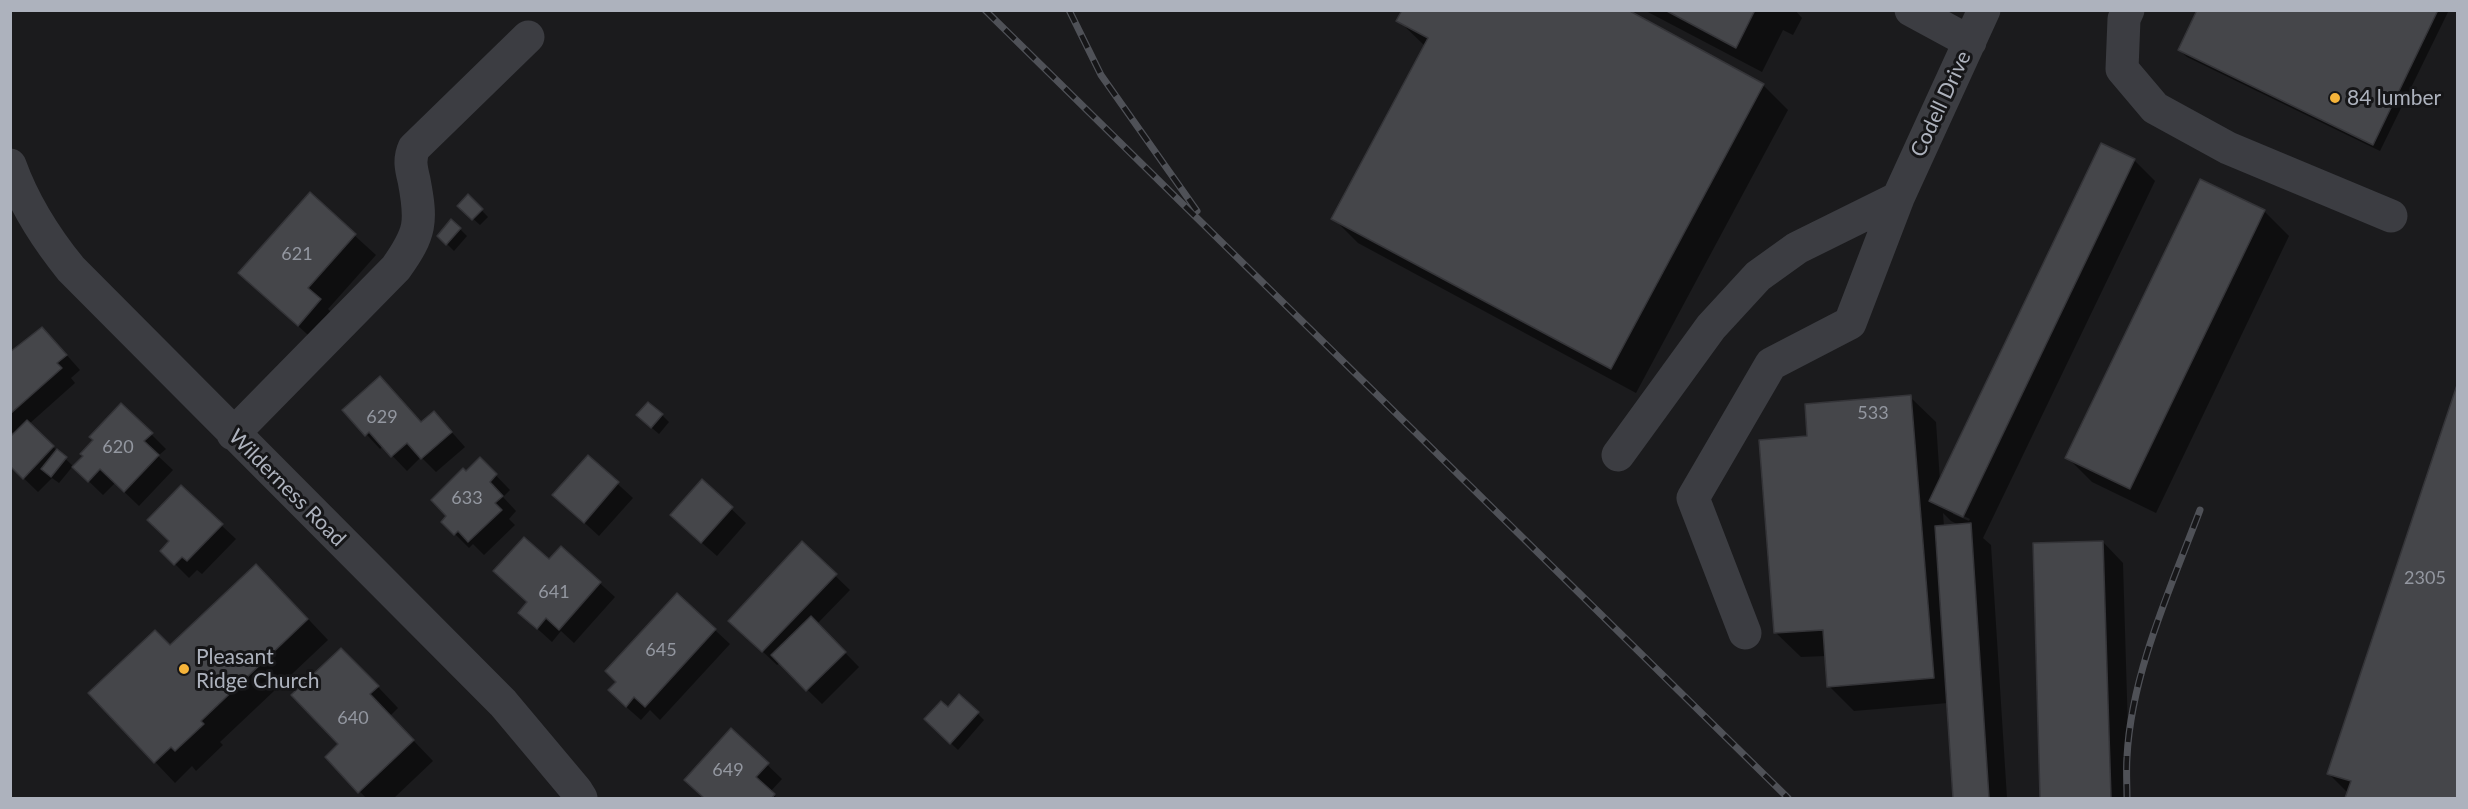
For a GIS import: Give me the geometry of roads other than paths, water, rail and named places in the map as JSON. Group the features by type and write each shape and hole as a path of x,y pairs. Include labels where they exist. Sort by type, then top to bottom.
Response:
{"street":[{"path":"1911,10 1970,42"},
{"name":"Codell Drive","path":"1745,633 1693,498 1771,364 1850,323 1898,198 1984,10"},
{"path":"2128,10 2124,20 2122,69 2155,108 2228,148 2391,216"},
{"path":"233,434 396,268 413,245 418,223 418,202 410,155 414,148 528,37"},
{"name":"Wilderness Road","path":"10,165 28,207 48,241 71,269 503,703 581,798"},
{"path":"1618,455 1712,327 1758,276 1797,248 1898,198"}],"railway":[{"path":"985,10 1788,798"},
{"path":"1069,10 1101,75 1197,211"},
{"path":"2127,798 2127,757 2136,694 2154,631 2200,510"}],"place":[{"name":"84 lumber","path":"2335,98"},
{"name":"Pleasant Ridge Church","path":"184,669"}]}
